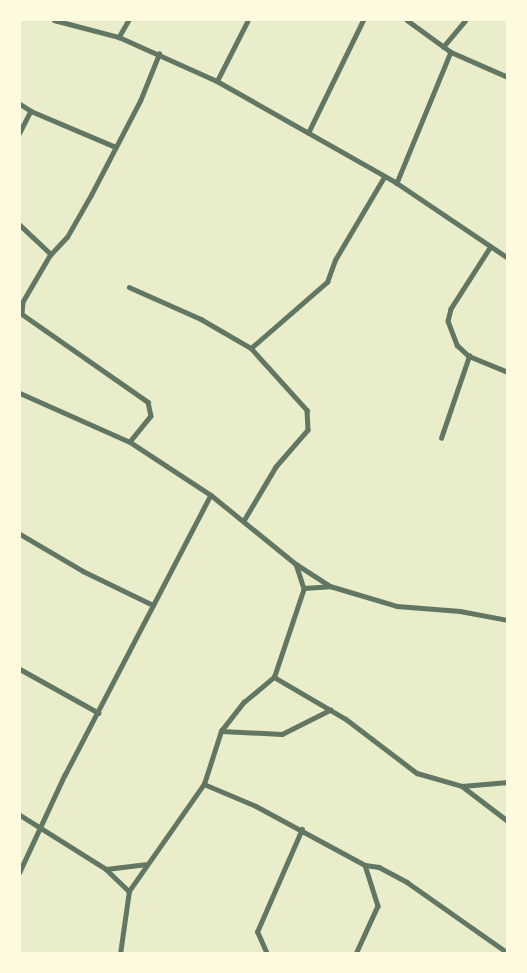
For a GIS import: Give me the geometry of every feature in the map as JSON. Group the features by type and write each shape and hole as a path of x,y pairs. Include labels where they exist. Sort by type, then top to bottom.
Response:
{"street":[{"path":"54,20 119,37 217,81 397,183 507,258"},
{"path":"119,37 129,20"},
{"path":"217,81 248,20"},
{"path":"308,133 363,20"},
{"path":"407,20 451,52 507,77"},
{"path":"443,47 466,20"},
{"path":"397,183 451,52"},
{"path":"130,442 151,416 148,402 22,314 23,302 51,254 67,237 116,147 159,54"},
{"path":"20,104 31,111 116,147"},
{"path":"20,133 31,111"},
{"path":"251,348 327,282 335,260 384,177"},
{"path":"20,225 51,254"},
{"path":"490,248 451,309 448,321 457,345 469,356 507,372"},
{"path":"129,287 201,319 251,348 301,400 310,420 308,430 276,467 244,521"},
{"path":"441,438 469,356"},
{"path":"20,393 130,442 211,495 296,564 330,586 397,606 460,610 507,620"},
{"path":"20,872 39,827 211,495"},
{"path":"20,534 72,566 153,605"},
{"path":"120,954 129,891 145,864 204,784 221,731 244,702 274,677 304,588 296,564"},
{"path":"304,588 330,586"},
{"path":"20,669 99,713"},
{"path":"274,677 330,710 417,773 462,786 507,782"},
{"path":"221,731 282,734 330,710"},
{"path":"204,784 302,829 365,865 379,867 406,882 507,953"},
{"path":"462,786 507,821"},
{"path":"20,815 106,869 129,891"},
{"path":"263,952 259,927 302,829"},
{"path":"106,869 145,864"},
{"path":"356,954 378,906 365,865"}]}
